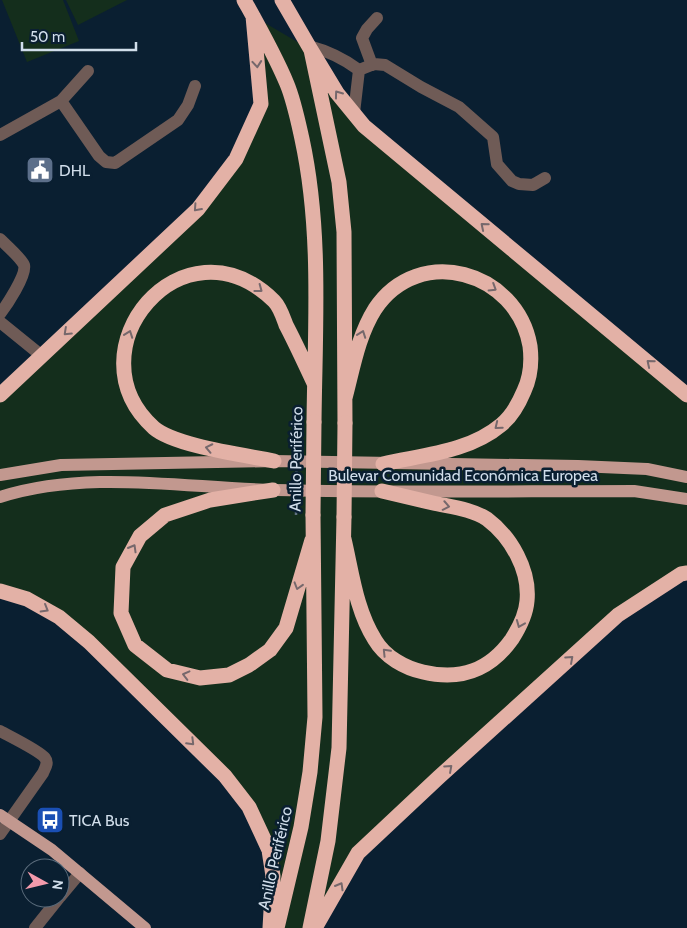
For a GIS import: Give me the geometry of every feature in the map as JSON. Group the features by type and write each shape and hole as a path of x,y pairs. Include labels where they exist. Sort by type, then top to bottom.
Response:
{"highway":[{"name":"Anillo Periférico","path":"244,0 288,85 306,156 313,202 316,245 312,540 315,716 310,772 301,827 277,928"},
{"path":"282,0 337,93 364,126 687,395"},
{"path":"0,395 198,209 236,159 261,104 253,16"},
{"path":"310,48 339,182 344,232 346,398 339,748 328,841 310,928"},
{"path":"274,461 185,443 155,429 137,409 125,384 124,358 128,335 140,312 160,290 184,276 208,271 239,277 257,287 276,303 314,383"},
{"path":"346,398 362,332 376,307 398,284 428,272 455,273 478,279 499,291 517,311 527,332 532,360 528,382 517,407 502,424 484,437 464,446 383,464"},
{"path":"273,490 210,500 166,515 140,536 122,567 121,613 135,645 167,670 200,678 229,674 250,665 270,650 286,628 312,540"},
{"path":"344,539 362,615 375,641 393,659 413,670 439,676 464,674 485,666 504,650 520,628 527,601 525,575 515,551 500,530 485,518 462,509 382,491"},
{"path":"315,928 358,853 618,615 681,574 687,573"},
{"path":"0,591 27,599 59,617 89,642 225,776 250,808 269,850 273,876 270,928"}],"main road":[{"name":"Bulevar Comunidad Económica Europea","path":"0,475 61,465 274,461 647,469 687,476"},
{"name":"Bulevar Comunidad Económica Europea","path":"0,497 60,484 111,482 273,490 634,491 687,499"},
{"path":"5,819 52,850 142,927"}],"street":[{"path":"372,65 362,38 366,28 377,18"},
{"path":"310,48 325,50 359,70"},
{"path":"359,70 380,63 385,64 465,112 493,137 496,164 512,181 519,184 533,185 545,178"},
{"path":"354,113 359,70"},
{"path":"0,135 61,101 88,71"},
{"path":"61,101 99,156 106,162 114,163 178,120 188,105 195,86"},
{"path":"0,239 24,266 24,270 21,279 0,314"},
{"path":"0,322 42,356"},
{"path":"0,731 39,753 46,758 47,764 43,773 5,819 0,834"},
{"path":"70,886 80,873"},
{"path":"35,928 52,908"}],"path":[{"path":"296,515 297,437"}],"green space":[{"path":"2,0 63,0 79,41 27,62"},
{"path":"66,0 127,0 78,25"},
{"path":"253,16 311,50 337,93 687,394 687,573 618,615 358,853 315,928 270,928 273,876 249,807 89,642 0,591 0,395 198,209 261,104"}],"place":[{"name":"DHL","path":"40,170"},
{"name":"TICA Bus","path":"50,820"}]}
